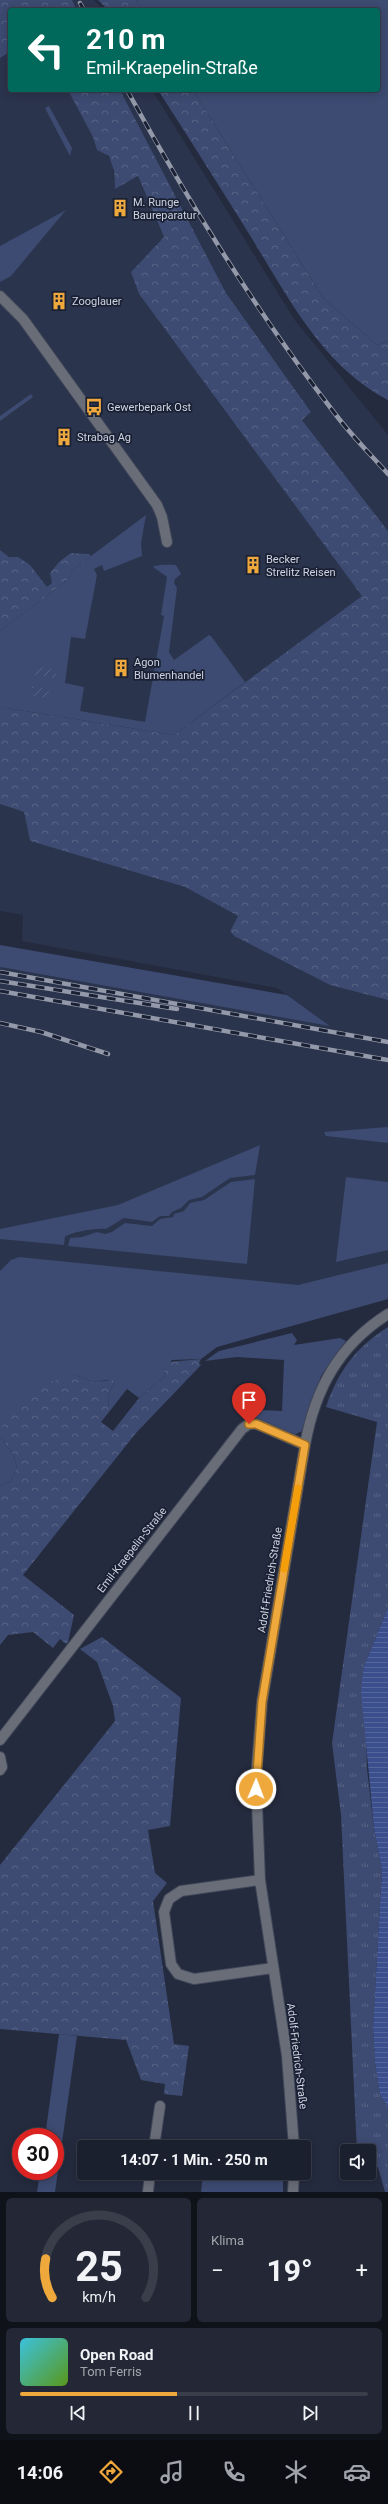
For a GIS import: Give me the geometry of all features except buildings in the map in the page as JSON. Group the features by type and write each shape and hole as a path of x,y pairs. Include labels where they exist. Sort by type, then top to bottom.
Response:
{"street":[{"path":"0,296 23,319 157,505 162,517 168,542"},
{"name":"Adolf-Friedrich-Straße","path":"294,2140 291,2090 260,1880 256,1812 259,1731 305,1445 318,1395 333,1365 355,1338 388,1314"},
{"name":"Emil-Kraepelin-Straße","path":"0,1740 242,1429 249,1424 256,1424 305,1445"},
{"path":"0,1757 2,1767 0,1770"},
{"path":"260,1880 181,1891 174,1894 164,1908 171,1964 175,1971 186,1978 194,1979 273,1968"},
{"path":"155,2140 160,2106"},
{"path":"148,2192 149,2180"},
{"path":"293,2192 294,2180"}],"shaded area":[{"path":"72,0 94,0 101,8 76,8"},
{"name":"Gewerbepark Ost","path":"8,53 8,92 92,92 104,152 112,162 115,189 138,176 164,237 131,272 139,294 363,596 174,735 0,707 0,58"},
{"path":"121,92 153,92 294,319 388,435 388,531 302,420 311,412 226,293"},
{"path":"0,804 24,812 30,841 185,887 238,916 230,930 234,936 330,985 388,1000 388,1299 217,1347 201,1359 0,1308 0,967 329,1025 277,988 22,941 23,915 0,911"},
{"path":"388,1608 388,2107 380,2095 375,2063 373,2027 382,1870 374,1828 361,1691 364,1666"}],"green space":[{"path":"0,0 72,0 76,8 8,8 8,53 0,58"},
{"path":"98,0 136,0 141,8 106,8"},
{"path":"136,0 388,0 388,341 377,345 323,298 194,92 380,92 380,8 141,8"},
{"path":"69,92 121,92 226,293 311,412 302,420 388,531 388,1000 330,985 234,936 230,931 238,916 185,887 30,841 24,812 0,804 0,707 174,735 362,596 139,294 131,272 164,237 138,176 115,189 114,171 109,156 97,150 93,137"},
{"path":"159,92 194,92 323,298 377,345 388,341 388,400 364,385 343,367 323,347 306,325"},
{"path":"49,106 72,148 70,156 45,108"},
{"path":"66,210 11,276 0,282 0,246"},
{"path":"31,394 33,397 0,421 0,416"},
{"path":"146,515 141,543 142,556 104,571 102,565 94,569 97,575 85,639 71,637 65,683 84,687 80,711 145,722 164,616 161,615 167,577 153,567 158,565 176,565 181,574 175,579 174,583 177,588 169,652 174,660 209,635 245,682 174,735 0,707 0,631 69,579 72,570"},
{"path":"0,550 9,557 18,557 30,565 47,587 52,583 50,573 60,561 71,553 89,554 91,556 72,570 69,579 0,631"},
{"path":"36,666 57,670 55,678 34,675"},
{"path":"32,686 49,689 48,698 31,696"},
{"path":"0,945 287,995 330,1026 0,967"},
{"path":"388,1127 388,1143 326,1136 324,1132"},
{"path":"260,1145 255,1175 230,1178 202,1197 189,1200 181,1208 172,1212 169,1216 160,1216 152,1222 124,1218 106,1229 84,1231 68,1235 65,1237 64,1245 0,1239 0,1229 118,1205"},
{"path":"346,1177 388,1182 388,1250 336,1262"},
{"path":"255,1179 247,1264 68,1246 70,1238 82,1237 97,1232 105,1234 112,1232 125,1223 152,1226 160,1219 173,1217 174,1214 184,1211 190,1203 204,1200 231,1182"},
{"path":"19,1257 298,1285 388,1263 388,1299 217,1347 201,1359 172,1360 164,1370 165,1376 139,1398 127,1389 109,1412 108,1395 114,1383 108,1380 93,1382 76,1375 1,1437 14,1456 17,1468 10,1482 0,1486 0,1271 11,1260"},
{"path":"388,1327 388,1608 364,1666 367,1769 374,1828 382,1870 373,2027 375,2063 380,2095 388,2107 388,2192 385,2192 378,2167 376,2167 376,2144 357,2144 341,1815 332,1743 377,1422 326,1407 342,1371 357,1352"},
{"path":"292,1333 297,1340 294,1345 340,1338 346,1341 321,1376 302,1431 294,1435 246,1413 260,1410 282,1411 284,1360 237,1357 205,1361 219,1351"},
{"path":"201,1359 199,1363 201,1365 136,1433 23,1575 74,1615 68,1642 66,1644 60,1639 53,1648 33,1632 8,1635 0,1645 0,1486 10,1482 17,1468 14,1456 1,1437 4,1417 16,1403 43,1384 76,1375 93,1382 113,1380 114,1383 108,1395 109,1412 101,1422 113,1431 139,1398 165,1376 164,1370 169,1362"},
{"path":"102,1637 181,1698 170,1826 148,1830 155,1873 167,1883 153,1901 174,2044 189,2046 182,2096 164,2094 165,2084 141,2080 126,2040 0,2029 0,1865 115,1721 113,1706 97,1662 80,1649"},
{"path":"59,2034 77,2036 64,2128 46,2128"},
{"path":"39,2180 57,2180 55,2192 37,2192"},
{"path":"202,2180 283,2180 283,2192 201,2192"}],"railway":[{"path":"80,3 83,8"},
{"path":"128,92 225,257 279,337 336,415 388,474"},
{"path":"0,972 388,1042"},
{"path":"0,981 177,1009"},
{"path":"0,991 388,1060"},
{"path":"0,1023 41,1032 108,1054"}],"slow traffic":[{"path":"284,1569 298,1488"}],"place":[{"name":"M. Runge Baureparatur","path":"120,208"},
{"name":"Zooglauer","path":"59,301"},
{"name":"Gewerbepark Ost","path":"94,407"},
{"name":"Strabag Ag","path":"64,437"},
{"name":"Becker Strelitz Reisen","path":"253,565"},
{"name":"Agon Blumenhandel","path":"121,668"}],"route":[{"path":"249,1424 256,1424 305,1445 262,1702 257,1755 256,1789"}]}
